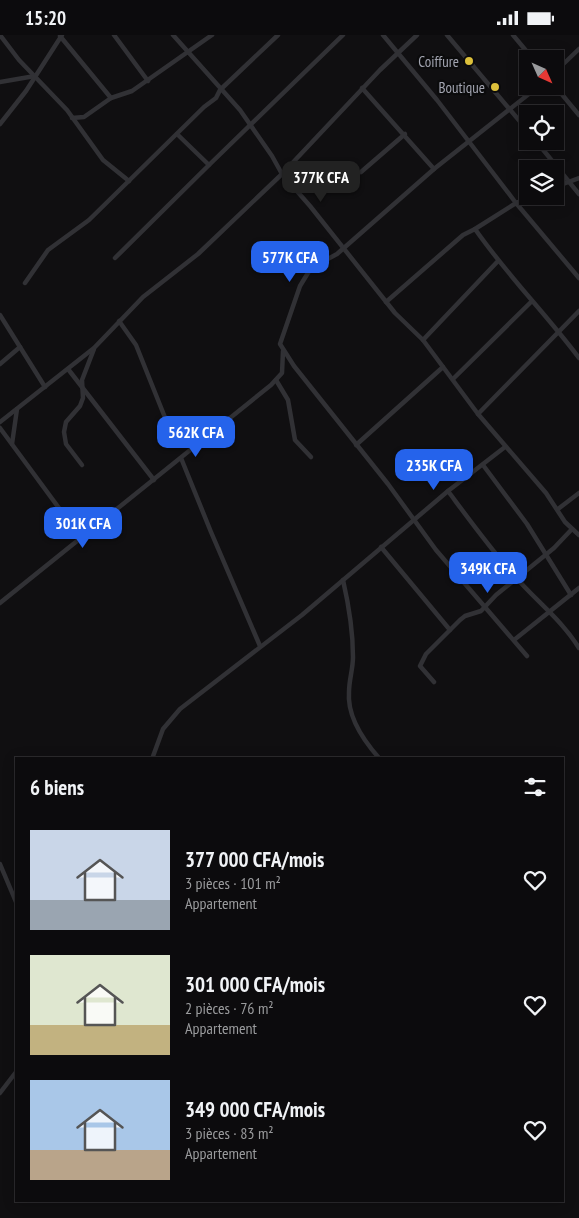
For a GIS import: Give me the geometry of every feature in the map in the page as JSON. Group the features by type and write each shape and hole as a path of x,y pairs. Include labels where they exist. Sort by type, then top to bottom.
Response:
{"street":[{"path":"0,35 72,118 103,160 129,181"},
{"path":"114,35 148,81"},
{"path":"172,35 251,125 282,174 310,205 386,302 423,339 478,414 558,509 565,522 579,535"},
{"path":"72,118 84,117 111,99 132,91 212,35"},
{"path":"25,283 48,250 89,219 204,107 216,98 220,91 278,35"},
{"path":"115,258 343,35"},
{"path":"383,35 516,203 579,278"},
{"path":"0,422 94,347 143,297 198,254 282,174 362,88 417,35"},
{"path":"448,35 519,120"},
{"path":"514,35 526,50"},
{"path":"0,124 35,76 60,36 111,99"},
{"path":"564,64 579,49"},
{"path":"0,81 35,76"},
{"path":"362,88 405,134 434,169"},
{"path":"527,656 436,550 416,520 356,445 280,344 282,332 306,274 311,268 330,259 434,169 528,95"},
{"path":"562,95 579,115"},
{"path":"177,134 209,165"},
{"path":"361,172 405,134"},
{"path":"543,150 579,194"},
{"path":"564,184 579,178"},
{"path":"386,302 462,235 519,202"},
{"path":"475,229 498,261 560,332 579,358"},
{"path":"423,339 498,261"},
{"path":"453,379 532,301"},
{"path":"478,414 579,311"},
{"path":"0,315 45,387"},
{"path":"119,321 136,345 166,420"},
{"path":"0,365 20,347"},
{"path":"82,465 66,444 64,432 66,422 80,406 83,398 82,380 94,347"},
{"path":"0,603 276,380 282,373 284,351"},
{"path":"356,445 443,367"},
{"path":"68,369 154,480"},
{"path":"276,380 288,400 295,440 311,457"},
{"path":"12,445 17,409"},
{"path":"0,428 81,539"},
{"path":"153,757 163,729 171,718 343,580 448,491 505,447"},
{"path":"181,458 210,532 260,646"},
{"path":"482,465 527,524 571,595"},
{"path":"448,491 517,579 550,611 578,645"},
{"path":"558,509 579,493"},
{"path":"434,682 420,666 426,654 465,616 477,613 572,529"},
{"path":"381,547 450,630"},
{"path":"343,580 353,631 353,667 348,692 350,704 362,737 378,757"},
{"path":"514,640 579,588"},
{"path":"0,863 15,900"},
{"path":"0,1093 15,1073"}],"place":[{"name":"Coiffure","path":"469,61"},
{"name":"Boutique","path":"495,87"}]}
